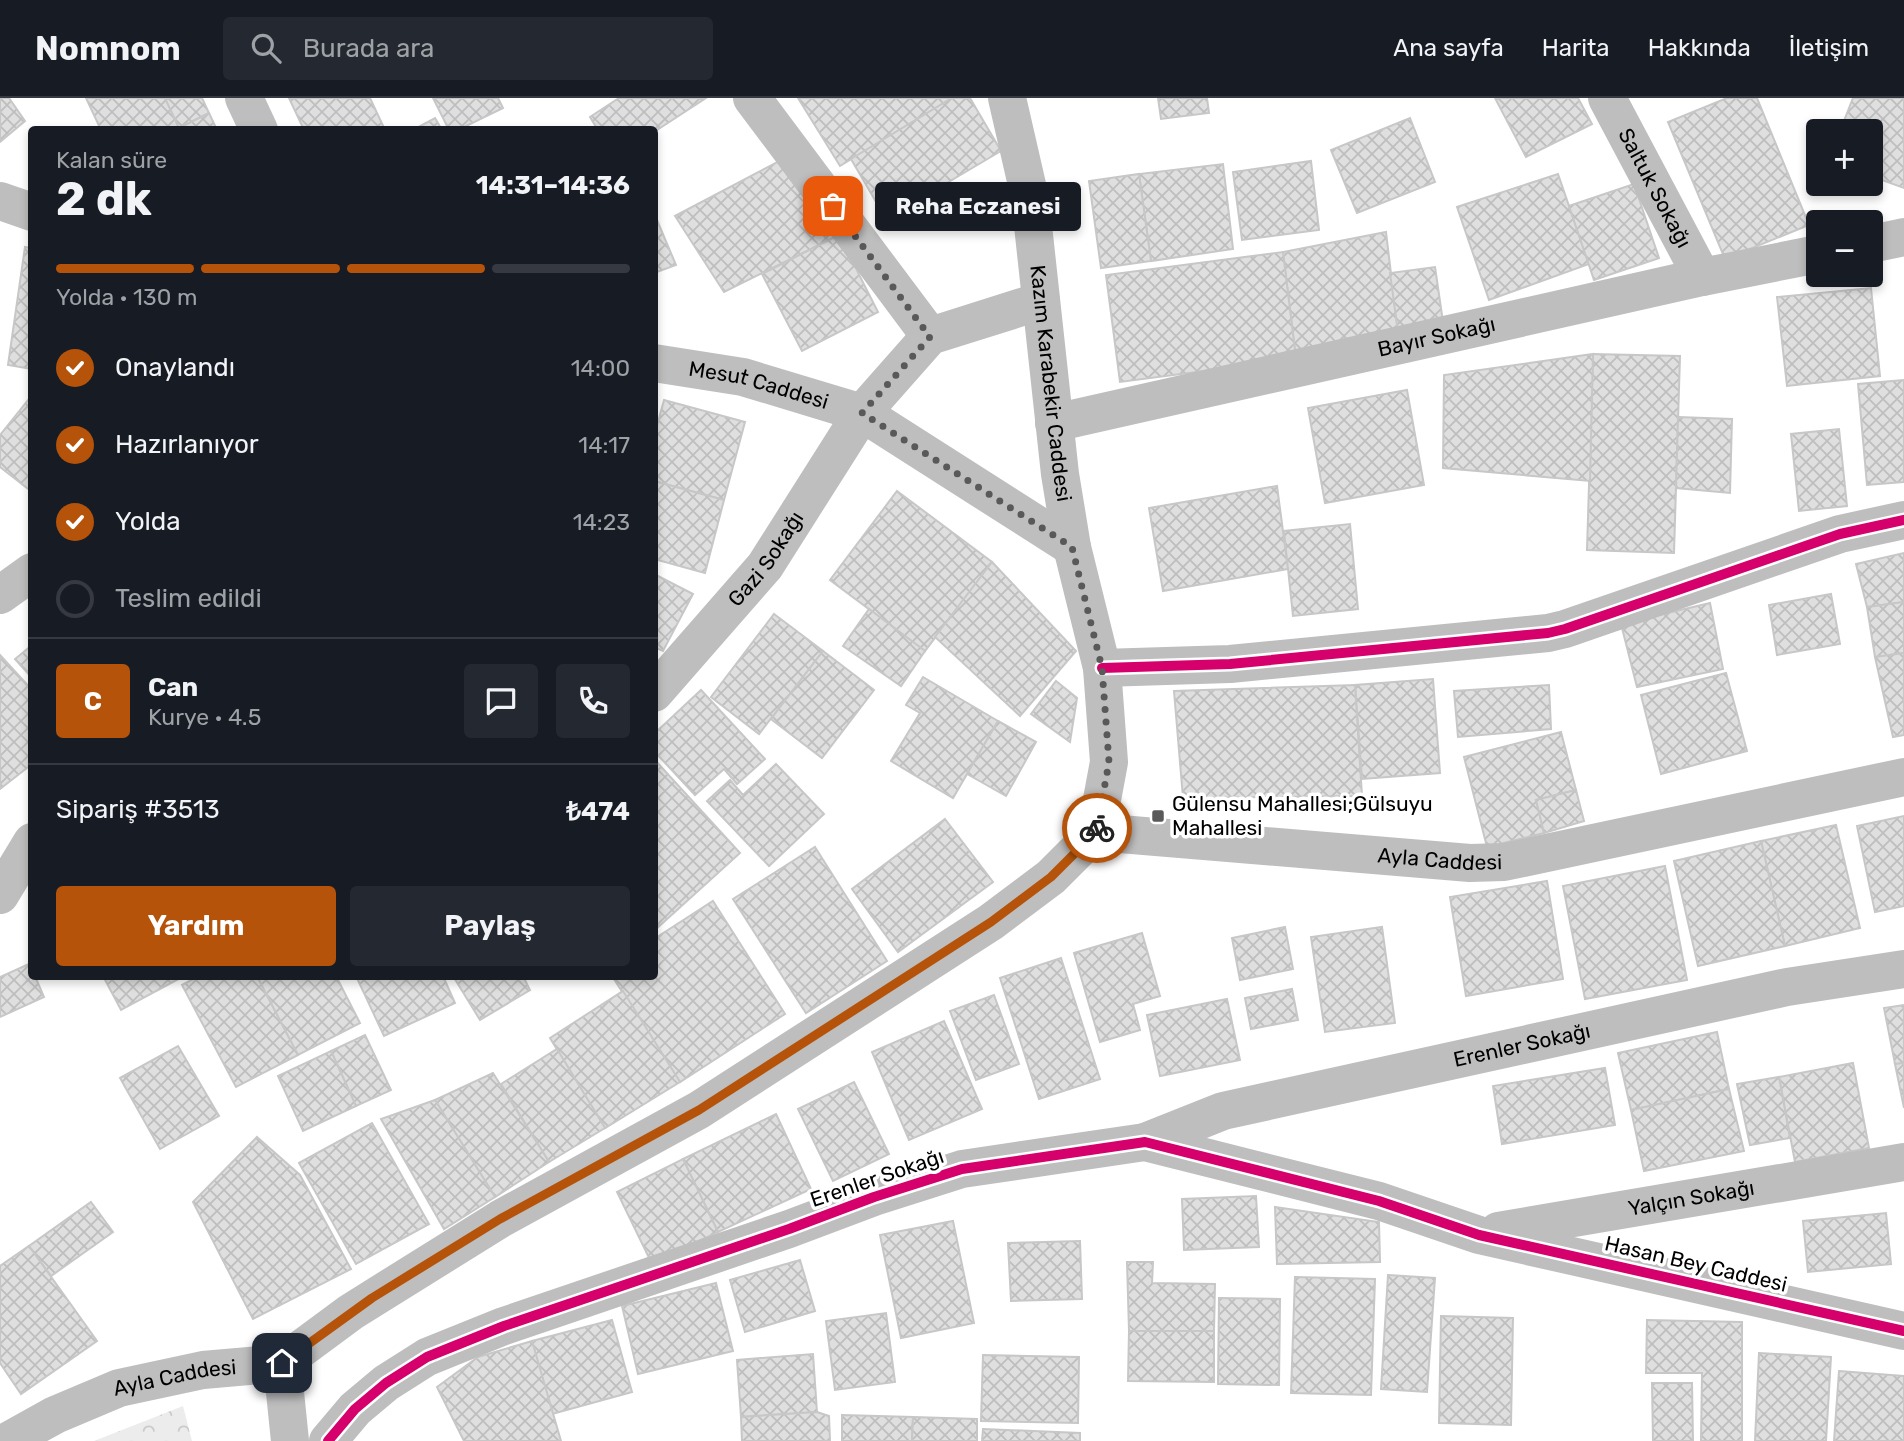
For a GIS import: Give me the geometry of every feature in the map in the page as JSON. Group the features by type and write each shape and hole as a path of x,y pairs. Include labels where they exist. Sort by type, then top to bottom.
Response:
{"street":[{"path":"244,98 257,126"},
{"path":"752,98 930,337 1041,301"},
{"name":"Kazım Karabekir Caddesi","path":"1007,98 1030,198 1054,423 1072,547 1102,668 1109,762 1096,832"},
{"name":"Saltuk Sokağı","path":"1606,98 1702,277"},
{"path":"0,201 28,211"},
{"path":"1883,241 1904,237"},
{"name":"Bayır Sokağı","path":"1054,423 1702,277 1806,256"},
{"name":"Gazi Sokağı","path":"658,688 765,566 862,413 930,337"},
{"name":"Mesut Caddesi","path":"658,364 743,377 862,413 1072,547"},
{"path":"1102,668 1230,664 1548,633 1840,534 1904,520"},
{"path":"0,595 28,575"},
{"name":"Ayla Caddesi","path":"1096,832 1470,863 1504,862 1904,777"},
{"path":"290,1441 282,1363 362,1304 500,1219 699,1110 991,922 1051,877 1096,832"},
{"path":"0,896 28,849"},
{"path":"0,896 28,892"},
{"name":"Erenler Sokağı","path":"328,1441 355,1409 386,1383 427,1357 504,1326 962,1169 1144,1142 1223,1111 1787,987 1904,969"},
{"name":"Erenler Sokağı","path":"1144,1142 1380,1201 1479,1234"},
{"name":"Yalçın Sokağı","path":"1479,1234 1904,1162"},
{"name":"Hasan Bey Caddesi","path":"1479,1234 1904,1331"},
{"name":"Ayla Caddesi","path":"8,1441 55,1415 119,1388 203,1370 282,1363"}],"green space":[{"path":"183,1406 192,1441 94,1441"}],"building":[{"path":"0,98 9,98 25,121 0,142"},
{"path":"86,98 165,98 178,126 99,126"},
{"path":"165,98 202,98 209,113 178,126"},
{"path":"289,98 370,98 383,126 302,126"},
{"path":"433,98 498,98 503,108 466,126 447,126"},
{"path":"619,98 706,98 658,129 658,126 596,126 590,117"},
{"path":"798,98 952,98 840,166"},
{"path":"952,98 970,98 1001,151 886,219 851,159"},
{"path":"1158,98 1207,98 1209,113 1161,119"},
{"path":"1495,98 1578,98 1592,124 1526,157"},
{"path":"1727,98 1757,98 1806,218 1806,226 1725,259 1668,122"},
{"path":"1853,98 1904,98 1904,188 1883,180 1883,119 1845,119"},
{"path":"209,113 215,126 183,126"},
{"path":"435,118 440,126 420,126"},
{"path":"1410,118 1435,182 1357,213 1331,150"},
{"path":"785,158 839,235 724,292 675,216"},
{"path":"1311,161 1319,230 1242,240 1233,172"},
{"path":"1223,164 1233,249 1151,261 1139,174"},
{"path":"1139,174 1151,261 1101,268 1089,181"},
{"path":"1558,174 1589,264 1489,300 1457,207"},
{"path":"1634,184 1659,258 1594,280 1569,206"},
{"path":"658,222 676,265 658,272"},
{"path":"1386,232 1398,332 1296,359 1283,252"},
{"path":"839,235 878,312 802,351 762,274"},
{"path":"25,247 28,247 28,368 8,365"},
{"path":"1283,252 1296,359 1120,382 1106,275"},
{"path":"1435,267 1443,322 1398,332 1390,273"},
{"path":"1871,288 1880,376 1787,386 1777,297"},
{"path":"1593,354 1680,356 1674,553 1587,550"},
{"path":"1593,354 1590,481 1443,468 1444,375"},
{"path":"1904,380 1904,482 1867,485 1858,384"},
{"path":"1407,390 1424,485 1325,503 1308,408"},
{"path":"28,400 28,489 0,467 0,435"},
{"path":"664,400 745,422 724,500 658,482 658,422"},
{"path":"1678,417 1732,419 1730,493 1676,488"},
{"path":"1839,429 1847,506 1799,511 1791,434"},
{"path":"658,482 724,500 705,573 658,560"},
{"path":"1277,486 1288,569 1163,591 1149,508"},
{"path":"897,491 992,562 925,651 830,580"},
{"path":"1350,524 1358,609 1293,616 1284,531"},
{"path":"1904,553 1904,602 1867,607 1856,564"},
{"path":"992,562 1076,651 1020,716 935,637"},
{"path":"658,576 693,594 663,651 658,649"},
{"path":"1831,594 1840,644 1777,655 1769,605"},
{"path":"1904,602 1904,653 1875,657 1867,607"},
{"path":"1710,603 1723,669 1637,687 1621,624"},
{"path":"869,609 925,651 901,686 843,646"},
{"path":"774,614 823,651 759,734 711,697"},
{"path":"28,648 28,674 15,659"},
{"path":"823,651 874,690 822,758 771,719"},
{"path":"1904,653 1904,735 1893,737 1875,657"},
{"path":"0,655 28,686 28,767 0,789"},
{"path":"1726,673 1747,751 1661,774 1641,695"},
{"path":"923,677 998,721 953,798 891,761 920,713 906,705"},
{"path":"1433,679 1440,773 1362,779 1355,685"},
{"path":"1056,681 1077,698 1070,742 1031,714"},
{"path":"1355,685 1362,796 1183,798 1174,691"},
{"path":"1549,685 1551,729 1458,737 1454,691"},
{"path":"701,690 765,759 737,784 724,769 695,795 658,755 658,730"},
{"path":"998,721 1036,742 1006,796 967,774"},
{"path":"1561,732 1576,790 1536,800 1544,833 1487,847 1464,757"},
{"path":"658,763 740,853 658,927"},
{"path":"776,764 824,814 769,866 707,801 730,780 743,795"},
{"path":"1576,790 1584,821 1544,833 1536,800"},
{"path":"1904,816 1904,906 1875,912 1857,826"},
{"path":"945,819 993,882 898,952 852,889"},
{"path":"1836,825 1860,928 1785,946 1761,841"},
{"path":"1761,841 1785,946 1698,966 1674,861"},
{"path":"815,847 887,961 806,1013 733,899"},
{"path":"1665,866 1687,980 1585,999 1563,886"},
{"path":"1547,881 1563,979 1466,996 1450,897"},
{"path":"713,901 785,1014 680,1082 615,980 658,980 658,936"},
{"path":"1285,927 1293,969 1240,980 1232,938"},
{"path":"1382,927 1395,1023 1325,1032 1311,937"},
{"path":"1142,933 1160,996 1133,1004 1140,1030 1100,1042 1074,953"},
{"path":"1061,958 1100,1079 1039,1099 1000,978"},
{"path":"28,964 28,980 37,980 44,997 0,1017 0,977"},
{"path":"105,980 177,980 121,1010"},
{"path":"191,980 259,980 298,1055 236,1087 182,985"},
{"path":"259,980 338,980 360,1023 298,1055"},
{"path":"358,980 445,980 455,1003 384,1036"},
{"path":"455,980 525,980 530,990 480,1020"},
{"path":"1292,989 1298,1020 1251,1029 1245,998"},
{"path":"623,991 680,1082 605,1128 550,1038"},
{"path":"994,995 1019,1064 976,1080 950,1011"},
{"path":"1227,999 1240,1060 1160,1076 1147,1015"},
{"path":"1904,1005 1904,1063 1895,1064 1884,1008"},
{"path":"944,1021 982,1109 909,1140 872,1052"},
{"path":"1717,1032 1729,1089 1631,1110 1618,1053"},
{"path":"365,1035 391,1090 356,1106 331,1051"},
{"path":"178,1046 219,1116 160,1149 120,1078"},
{"path":"557,1049 605,1128 549,1162 501,1084"},
{"path":"331,1051 356,1106 303,1131 278,1076"},
{"path":"1853,1063 1869,1148 1795,1162 1779,1077"},
{"path":"1904,1063 1904,1108 1895,1064"},
{"path":"1605,1068 1615,1125 1502,1144 1493,1086"},
{"path":"493,1073 549,1162 495,1197 435,1100"},
{"path":"1779,1077 1790,1138 1750,1145 1737,1084"},
{"path":"854,1082 889,1154 833,1181 798,1109"},
{"path":"1729,1089 1744,1151 1644,1171 1631,1110"},
{"path":"435,1100 495,1197 444,1229 381,1119"},
{"path":"776,1114 811,1189 718,1232 683,1159"},
{"path":"372,1123 429,1224 356,1264 299,1163"},
{"path":"257,1137 300,1175 351,1269 253,1319 193,1202"},
{"path":"683,1159 718,1232 652,1264 617,1192"},
{"path":"1256,1196 1259,1247 1184,1250 1182,1199"},
{"path":"91,1202 113,1232 51,1276 29,1246"},
{"path":"1275,1207 1379,1222 1380,1262 1277,1264"},
{"path":"1886,1213 1891,1264 1808,1272 1803,1221"},
{"path":"953,1221 974,1323 901,1338 880,1235"},
{"path":"1080,1241 1082,1299 1011,1301 1008,1243"},
{"path":"29,1246 97,1341 21,1394 0,1363 0,1266"},
{"path":"800,1260 815,1311 745,1332 730,1280"},
{"path":"1127,1262 1153,1262 1152,1283 1215,1284 1214,1331 1129,1331"},
{"path":"1388,1275 1435,1278 1427,1392 1381,1389"},
{"path":"1295,1277 1375,1279 1371,1395 1291,1393"},
{"path":"716,1283 733,1351 638,1374 622,1306"},
{"path":"1219,1298 1280,1299 1279,1385 1218,1384"},
{"path":"886,1313 895,1382 835,1390 826,1321"},
{"path":"1441,1316 1513,1318 1511,1425 1439,1423"},
{"path":"612,1320 632,1392 552,1414 532,1341"},
{"path":"1647,1320 1742,1322 1742,1441 1701,1441 1702,1373 1646,1373"},
{"path":"1129,1331 1214,1331 1214,1382 1128,1381"},
{"path":"532,1341 561,1441 464,1441 437,1387 478,1357"},
{"path":"1759,1353 1831,1357 1826,1441 1755,1441"},
{"path":"813,1354 817,1412 741,1417 737,1360"},
{"path":"983,1355 1079,1357 1078,1423 981,1421"},
{"path":"1839,1371 1904,1376 1904,1441 1834,1441"},
{"path":"1652,1383 1692,1383 1693,1441 1653,1441"},
{"path":"817,1412 829,1416 830,1441 742,1441 741,1417"},
{"path":"842,1415 913,1417 912,1441 842,1441"},
{"path":"913,1417 977,1419 977,1441 912,1441"},
{"path":"983,1429 1080,1433 1080,1441 982,1441"}],"cycle path":[{"path":"1102,668 1230,664 1548,633 1840,534 1904,520"},
{"path":"328,1441 355,1409 386,1383 427,1357 504,1326 962,1169 1145,1142 1379,1201 1479,1235 1904,1331"}],"way so far":[{"path":"833,206 930,337 862,413 1072,547 1102,668 1109,762 1097,828"}],"place":[{"name":"Reha Eczanesi","path":"833,206"},
{"name":"Gülensu Mahallesi;Gülsuyu Mahallesi","path":"1158,816"}],"route":[{"path":"282,1363 372,1298 500,1219 699,1110 991,922 1051,877 1097,828"}]}
